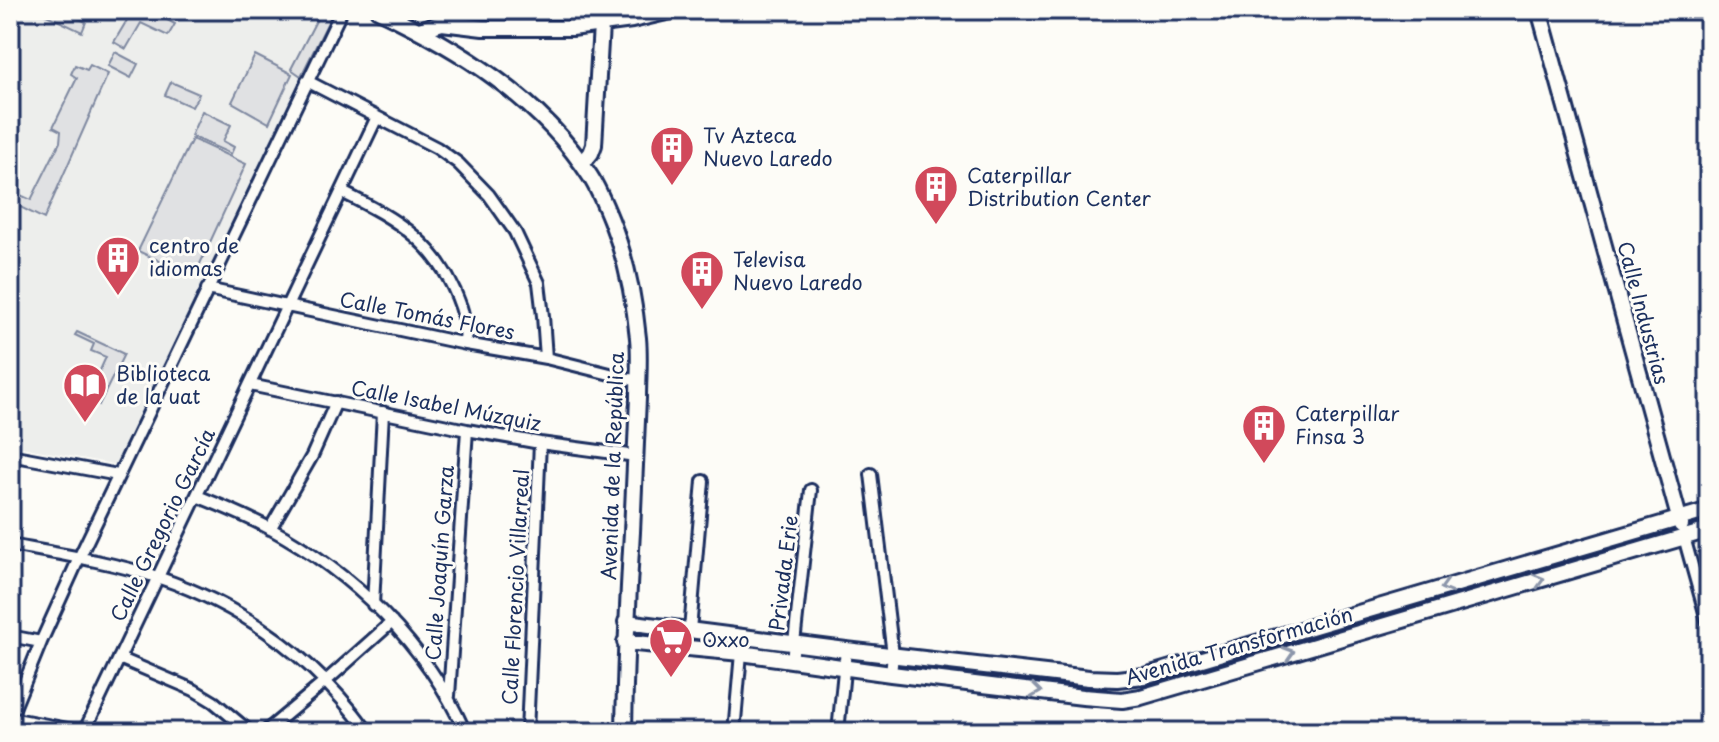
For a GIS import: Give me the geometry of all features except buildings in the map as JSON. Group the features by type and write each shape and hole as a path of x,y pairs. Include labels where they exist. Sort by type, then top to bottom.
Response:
{"main road":[{"name":"Avenida de la República","path":"378,10 419,30 473,63 508,88 549,125 582,164 602,198 627,268 638,339 638,381 625,642 624,732"},
{"path":"419,30 442,23 525,29 601,25 675,10"},
{"name":"Calle Industrias","path":"1539,10 1684,537"},
{"path":"582,164 594,145 601,25"},
{"name":"Avenida Transformación","path":"626,622 846,650 1117,679 1144,676 1709,510"},
{"name":"Avenida Transformación","path":"625,642 741,653 931,679 1122,700 1187,684 1709,530"},
{"path":"1630,533 1636,552"},
{"path":"1495,573 1501,591"},
{"path":"1353,615 1358,633"},
{"path":"929,659 931,679"},
{"path":"961,682 963,663"},
{"path":"1182,665 1187,684"},
{"path":"1004,688 1006,668"}],"street":[{"path":"84,732 10,718 79,558 342,10"},
{"path":"307,81 437,148 475,179 503,212 539,283 546,358"},
{"name":"Calle Gregorio García","path":"84,732 377,117"},
{"path":"342,192 400,223 434,254 462,309 466,344"},
{"name":"Calle Tomás Flores","path":"207,289 546,358 638,381"},
{"name":"Calle Isabel Múzquiz","path":"250,385 467,430 636,456"},
{"path":"270,529 312,456 336,402"},
{"path":"373,605 383,412"},
{"name":"Calle Joaquín Garza","path":"449,698 467,430"},
{"name":"Calle Florencio Villarreal","path":"527,732 540,443"},
{"path":"10,455 118,475"},
{"path":"871,474 893,655 891,674"},
{"path":"690,630 703,481"},
{"name":"Privada Erie","path":"792,661 811,490"},
{"path":"197,496 270,529 304,549 357,589 399,629 449,698 465,732"},
{"name":"Calle Industrias","path":"1684,537 1709,627"},
{"path":"10,545 158,577 239,612 291,649 326,681 368,732"},
{"path":"265,732 392,622"},
{"path":"10,636 41,642"},
{"path":"838,732 846,650"},
{"path":"734,732 741,653"},
{"path":"119,658 194,690 250,732"}],"shaded area":[{"path":"19,10 334,10 118,465 10,445 10,32"},
{"path":"62,10 86,22 82,32 38,11"},
{"path":"133,10 148,10 175,24 168,36 141,23 126,49 114,42"},
{"path":"315,10 334,10 301,76 291,69 320,13"},
{"path":"115,52 138,64 131,78 108,66"},
{"path":"255,55 292,74 269,123 232,102"},
{"path":"75,65 87,70 90,65 108,74 44,219 10,202 10,190 31,200 60,142 61,131 53,127 77,78 71,74"},
{"path":"171,82 199,94 192,107 165,95"},
{"path":"202,111 231,125 223,141 234,147 231,154 191,136"},
{"path":"192,139 246,164 194,277 138,251"},
{"path":"77,332 124,354 99,405 87,399 106,357 91,351 94,344 75,335"}],"place":[{"name":"Tv Azteca Nuevo Laredo","path":"672,187"},
{"name":"Caterpillar Distribution Center","path":"936,226"},
{"name":"centro de idiomas","path":"118,297"},
{"name":"Televisa Nuevo Laredo","path":"702,311"},
{"name":"Biblioteca de la uat","path":"85,424"},
{"name":"Caterpillar Finsa 3","path":"1264,465"},
{"name":"Oxxo","path":"671,679"}]}
